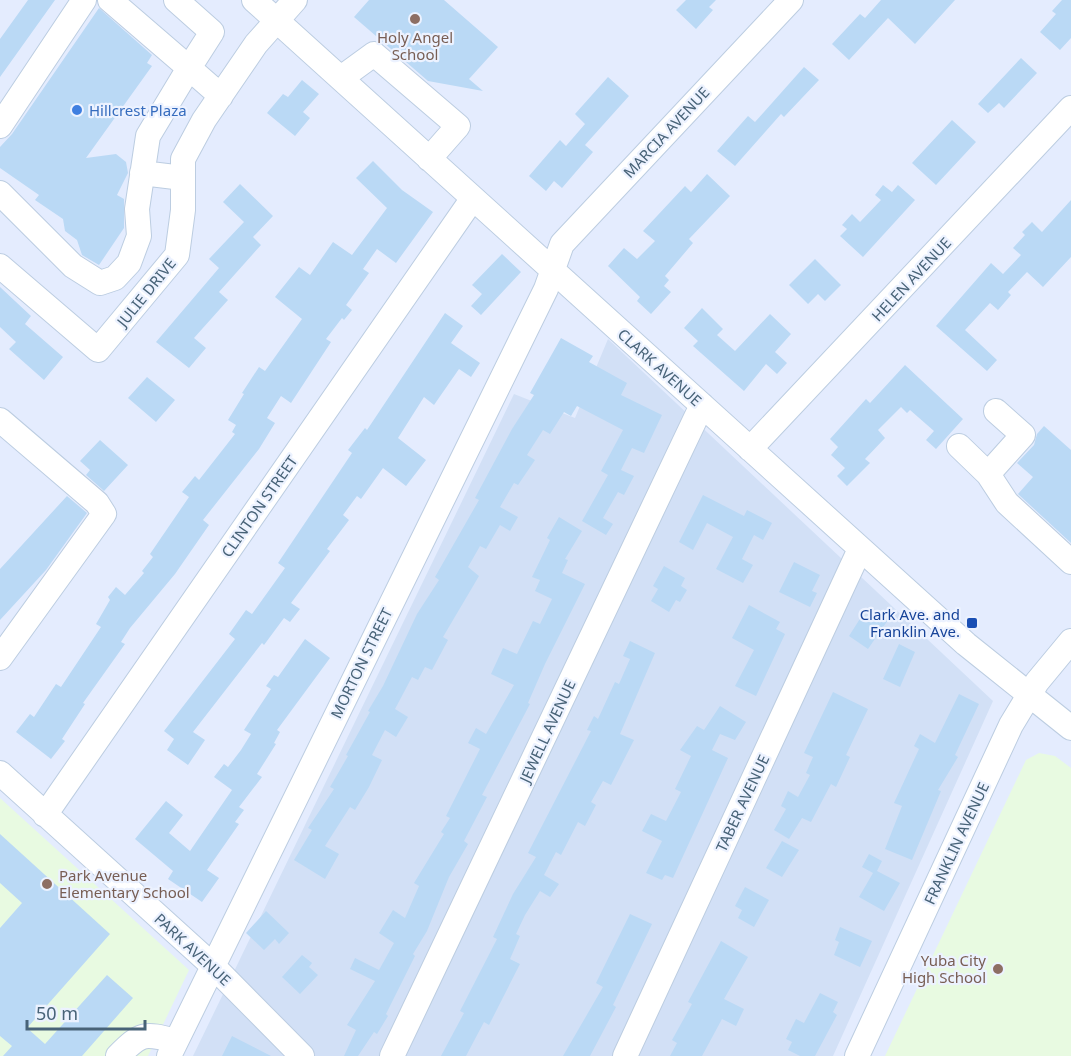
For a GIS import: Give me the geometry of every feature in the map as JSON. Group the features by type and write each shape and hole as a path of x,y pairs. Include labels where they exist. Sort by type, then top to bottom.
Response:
{"street":[{"path":"0,126 84,0"},
{"path":"110,0 221,96"},
{"path":"0,193 73,266 100,283 115,278 129,262 139,236 137,209 148,136 212,32 176,0"},
{"name":"CLARK AVENUE","path":"254,0 966,644 1071,728"},
{"name":"JULIE DRIVE","path":"0,266 98,350 177,255 183,210 183,159 256,44 295,0"},
{"name":"MARCIA AVENUE","path":"553,270 558,251 567,238 791,0"},
{"path":"341,78 374,54 405,78 458,126 429,159"},
{"name":"HELEN AVENUE","path":"750,449 1071,108"},
{"path":"142,173 183,178"},
{"name":"CLINTON STREET","path":"45,815 473,198"},
{"name":"MORTON STREET","path":"173,1048 542,297 553,270"},
{"name":"JEWELL AVENUE","path":"392,1056 702,405"},
{"path":"988,474 1023,435 996,411"},
{"path":"0,420 98,503 104,514 0,658"},
{"path":"959,446 988,474 1007,503 1071,562"},
{"name":"TABER AVENUE","path":"625,1056 860,549"},
{"name":"FRANKLIN AVENUE","path":"857,1056 1011,725 1029,695 1071,641"},
{"name":"PARK AVENUE","path":"0,774 212,965 302,1056"},
{"path":"118,1056 135,1039 147,1034 173,1048"}],"shaded area":[{"path":"608,339 993,701 833,1056 193,1056 514,394 575,418"},
{"name":"Yuba City High School","path":"1039,753 1055,756 1071,768 1071,1056 885,1056 1026,760"},
{"name":"Park Avenue Elementary School","path":"0,798 189,970 148,1056 0,1056"}],"building":[{"path":"28,0 55,0 0,77 0,39"},
{"path":"369,0 444,0 498,47 469,79 483,91 428,81 354,17"},
{"path":"686,0 716,0 709,7 713,10 696,29 676,10"},
{"path":"881,0 955,0 915,44 888,18 849,60 832,44 860,14 865,18"},
{"path":"1062,0 1071,0 1071,38 1060,50 1040,32 1056,14 1052,11"},
{"path":"99,8 152,55 147,63 152,66 86,158 116,154 126,162 128,173 117,195 124,199 124,228 99,265 82,255 77,240 65,231 63,219 35,200 39,195 0,168 0,147 12,134"},
{"path":"1021,58 1037,73 1004,108 999,103 988,113 978,104"},
{"path":"804,67 819,80 784,117 781,114 735,166 717,151 748,116 755,122"},
{"path":"608,77 629,96 585,145 593,152 562,188 554,181 546,191 529,176 560,140 566,146 585,124 575,114"},
{"path":"302,80 319,94 303,112 310,118 295,136 267,113 283,94 288,97"},
{"path":"952,120 976,142 936,185 912,163"},
{"path":"373,161 402,190 433,212 396,263 377,249 363,269 369,273 346,305 352,310 344,320 342,318 326,339 331,342 291,403 281,396 267,418 275,423 259,449 203,520 209,525 175,574 130,628 121,642 125,644 83,703 85,704 62,739 65,741 51,759 16,732 30,714 34,717 56,684 61,687 101,627 96,624 110,600 108,597 116,587 125,595 144,573 142,571 153,557 150,554 189,497 182,492 195,476 199,480 235,434 232,432 236,425 228,420 244,394 242,393 259,367 265,371 302,319 275,297 299,267 310,275 333,242 352,255 387,208 356,178"},
{"path":"707,174 730,196 689,239 693,243 665,276 669,280 664,286 671,292 651,314 637,301 640,297 608,266 624,248 637,259 655,241 643,231 685,186 691,192"},
{"path":"240,184 273,216 253,237 261,245 219,292 228,300 194,338 206,348 189,368 156,342 219,268 209,259 244,222 223,202"},
{"path":"883,185 892,192 898,185 915,200 863,257 840,236 847,229 842,225 852,214 860,222 881,200 875,195"},
{"path":"1071,200 1071,257 1043,287 1027,272 1008,292 1011,295 998,310 990,303 965,330 997,360 987,371 936,326 991,263 1003,274 1021,255 1013,248 1025,235 1022,232 1032,222 1042,232"},
{"path":"502,254 521,272 481,315 471,306 482,294 472,285"},
{"path":"815,259 841,285 825,301 818,294 808,304 789,285"},
{"path":"0,287 31,316 25,324 63,357 44,380 9,349 16,342 0,327"},
{"path":"702,308 723,329 717,335 735,351 770,314 791,334 775,352 787,363 777,374 766,364 744,391 693,346 698,341 684,328"},
{"path":"445,313 463,326 451,343 480,363 471,377 459,369 434,405 424,397 398,438 426,460 406,486 383,468 361,499 357,496 343,515 349,520 327,549 330,551 291,603 300,609 290,622 284,618 264,645 262,643 193,732 205,740 188,765 167,750 174,739 164,731 235,639 229,634 246,610 252,614 285,568 278,563 352,453 348,450 365,428 367,430"},
{"path":"561,338 593,356 589,362 627,383 621,395 662,415 644,453 632,448 621,470 634,476 624,495 618,492 603,518 613,524 606,535 582,521 608,475 601,471 623,430 577,406 571,416 564,412 550,434 543,430 527,455 535,460 518,485 514,483 500,507 518,517 510,531 500,525 486,549 480,546 468,567 479,576 443,637 448,640 432,670 425,667 418,680 412,677 395,709 408,717 396,737 385,730 372,755 382,760 369,787 355,810 350,807 325,846 339,854 325,879 294,860 312,830 308,828 334,789 330,787 348,756 346,755 370,712 368,711 383,686 417,614 439,580 435,577 479,500 475,498 512,429 534,395 530,393"},
{"path":"905,365 963,419 936,449 926,440 934,431 910,410 907,413 901,407 878,430 885,438 865,459 870,463 847,486 837,476 845,468 831,455 838,447 830,439 866,399 870,403"},
{"path":"147,377 175,400 156,422 128,398"},
{"path":"1044,426 1071,450 1071,543 1018,494 1033,477 1017,463 1034,445 1037,434"},
{"path":"100,440 128,465 104,491 86,475 90,470 80,461"},
{"path":"703,495 744,516 747,510 772,523 763,540 754,535 742,559 753,565 743,583 716,569 733,537 707,523 693,550 679,542"},
{"path":"67,496 87,513 46,570 0,620 0,569"},
{"path":"559,517 582,531 565,559 568,560 562,573 585,584 545,664 528,703 530,704 482,795 487,797 464,841 468,844 449,877 427,931 413,954 415,956 386,1014 388,1016 377,1034 374,1032 358,1056 344,1056 356,1030 347,1025 375,981 350,969 355,958 379,970 394,943 379,933 393,910 405,918 419,886 414,883 444,834 441,832 450,818 446,816 480,749 468,743 476,728 486,734 514,685 491,674 503,648 517,654 533,621 540,624 552,599 535,591 540,580 532,577 550,540 547,538"},
{"path":"794,562 820,575 812,591 817,593 810,607 779,592"},
{"path":"664,566 685,578 681,586 687,590 680,602 676,600 669,612 651,601 658,589 653,586"},
{"path":"749,605 780,622 776,629 785,634 756,696 735,686 754,650 732,638"},
{"path":"877,613 888,620 868,649 849,636 863,614 872,620"},
{"path":"305,639 330,658 277,730 280,732 274,743 276,744 257,774 262,777 239,807 244,810 235,822 239,824 207,870 219,878 202,902 168,879 173,871 135,839 166,801 183,815 169,833 190,851 232,790 214,777 224,764 228,767 241,750 251,734 244,730 271,689 266,686 274,675 278,677"},
{"path":"630,641 655,653 620,734 634,740 611,785 603,781 591,802 596,805 585,826 578,822 561,855 556,852 544,875 559,884 550,897 540,891 525,915 516,934 520,936 510,959 520,964 489,1025 484,1022 466,1056 441,1056 464,1013 460,1011 497,939 493,937 513,894 536,857 528,853 591,731 587,730 594,716 598,719 615,682 619,684 630,659 623,656"},
{"path":"899,644 915,652 900,687 883,679"},
{"path":"833,692 868,709 846,755 850,757 836,787 831,784 811,822 802,818 789,839 774,830 786,809 781,806 788,791 798,797 810,775 806,773 813,757 804,753"},
{"path":"959,694 979,704 955,755 958,757 938,790 941,791 912,860 885,849 902,806 894,803 919,749 914,746 920,734 935,743"},
{"path":"720,706 746,722 735,740 720,734 712,750 728,758 673,878 665,875 662,880 646,873 662,841 642,831 651,814 666,821 681,792 675,789 691,756 680,750 697,726 704,730"},
{"path":"0,834 110,934 27,1028 45,1044 107,975 133,998 82,1056 3,1056 12,1046 0,1036 0,928 22,903 0,883"},
{"path":"782,841 799,850 782,877 766,868"},
{"path":"869,854 882,861 877,871 900,883 884,911 859,897 873,873 862,867"},
{"path":"745,887 769,900 754,927 738,918 742,910 735,906"},
{"path":"266,911 289,933 279,944 275,939 264,950 246,933"},
{"path":"630,914 652,924 613,1005 616,1007 590,1056 563,1056 603,987 596,983"},
{"path":"840,927 872,941 860,967 834,955 839,942 835,940"},
{"path":"721,941 748,957 724,999 744,1009 736,1026 722,1019 702,1056 670,1056 677,1043 672,1040 692,1004 688,1002"},
{"path":"302,955 312,963 309,967 318,975 300,994 282,977"},
{"path":"820,993 838,1002 833,1012 837,1015 815,1056 800,1056 788,1050 792,1042 786,1039 796,1019 804,1023"},
{"path":"232,1036 271,1056 222,1056"}],"place":[{"name":"Holy Angel School","path":"415,19"},
{"name":"Hillcrest Plaza","path":"77,110"},
{"name":"Clark Ave. and Franklin Ave.","path":"972,623"},
{"name":"Park Avenue Elementary School","path":"47,884"},
{"name":"Yuba City High School","path":"998,969"}]}
